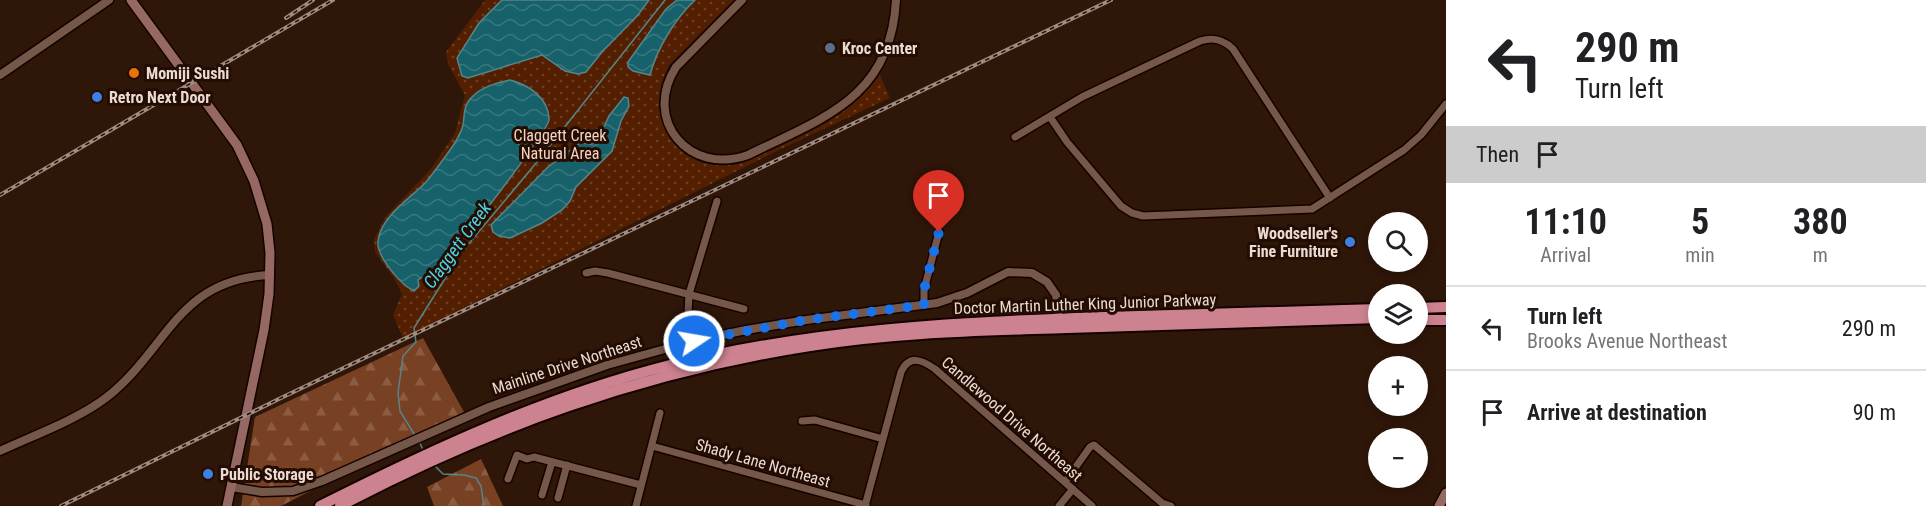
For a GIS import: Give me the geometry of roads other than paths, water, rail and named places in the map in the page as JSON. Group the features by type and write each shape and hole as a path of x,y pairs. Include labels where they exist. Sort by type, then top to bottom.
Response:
{"highway":[{"path":"1428,308 1446,307"},
{"name":"Doctor Martin Luther King Junior Parkway","path":"320,506 444,450 533,417 640,382 724,361 813,345 921,333 1060,323 1368,309"},
{"name":"Doctor Martin Luther King Junior Parkway","path":"1060,323 1368,318"},
{"path":"1428,318 1446,318"},
{"name":"Doctor Martin Luther King Junior Parkway","path":"340,506 412,465"}],"main road":[{"path":"131,0 225,128 245,160 259,193 269,239 270,275 264,330 227,506"},
{"path":"1439,506 1446,493"}],"street":[{"path":"0,75 109,0"},
{"path":"742,0 676,66 665,91 665,114 675,136 681,144 695,153 715,160 737,159 748,155 832,114 854,97 875,72 887,49 894,24 896,0"},
{"path":"1015,137 1082,97 1200,41 1214,38 1233,49 1330,198"},
{"path":"1050,117 1067,142 1121,206 1137,215 1305,211 1317,207 1404,150 1446,104"},
{"path":"694,341 688,313 689,294 717,201"},
{"path":"924,305 924,290 939,232"},
{"path":"586,273 595,271 608,273 744,309"},
{"name":"Mainline Drive Northeast","path":"231,487 262,492 292,491 322,481 489,407 560,381 694,341 806,320 924,305 951,299 1008,272 1024,272 1041,278 1052,287 1056,295 1060,323"},
{"path":"0,451 106,398 130,375 177,317 200,297 236,280 270,275"},
{"name":"Candlewood Drive Northeast","path":"883,439 901,372 906,363 912,360 922,361 1092,506"},
{"path":"636,506 660,413"},
{"path":"802,421 815,420 883,439 865,506"},
{"path":"1065,482 1090,447 1094,445 1162,503 1171,506"},
{"name":"Shady Lane Northeast","path":"652,446 865,506"},
{"path":"508,479 516,456 527,459 534,457 641,485"},
{"path":"542,495 552,462"},
{"path":"558,498 567,465"},
{"path":"1059,506 1073,489"}],"water":[{"path":"502,0 649,0 586,72 578,74 565,71 542,55 468,78 462,76 457,58 479,23"},
{"path":"677,0 695,0 668,34 650,75 633,71 628,67 628,62 666,9"},
{"path":"510,80 531,89 542,99 548,112 549,120 546,127 485,211 468,231 455,236 454,243 448,249 438,268 435,272 431,271 418,280 419,286 414,291 396,276 385,262 378,247 380,232 390,216 426,182 450,150 462,129 465,109 470,99 486,87"},
{"path":"624,97 628,98 629,106 621,121 612,151 576,187 570,201 562,210 542,223 510,238 493,232 491,225 548,167 580,143 597,142 609,116"}],"waterway":[{"name":"Claggett Creek","path":"416,437 400,411 398,393 403,356 416,342 414,328 461,253 537,162 665,0"},
{"name":"Claggett Creek","path":"419,441 423,450"},
{"name":"Claggett Creek","path":"435,466 443,474 476,478 481,486 484,506"}],"railway":[{"path":"286,18 313,0"},
{"path":"0,195 333,0"},
{"path":"61,506 283,397 1111,0"}],"place":[{"name":"Kroc Center","path":"830,48"},
{"name":"Momiji Sushi","path":"134,73"},
{"name":"Retro Next Door","path":"97,97"},
{"name":"Woodseller's Fine Furniture","path":"1350,242"},
{"name":"Public Storage","path":"208,474"}],"park label":[{"name":"Claggett Creek Natural Area","path":"560,144"}]}
